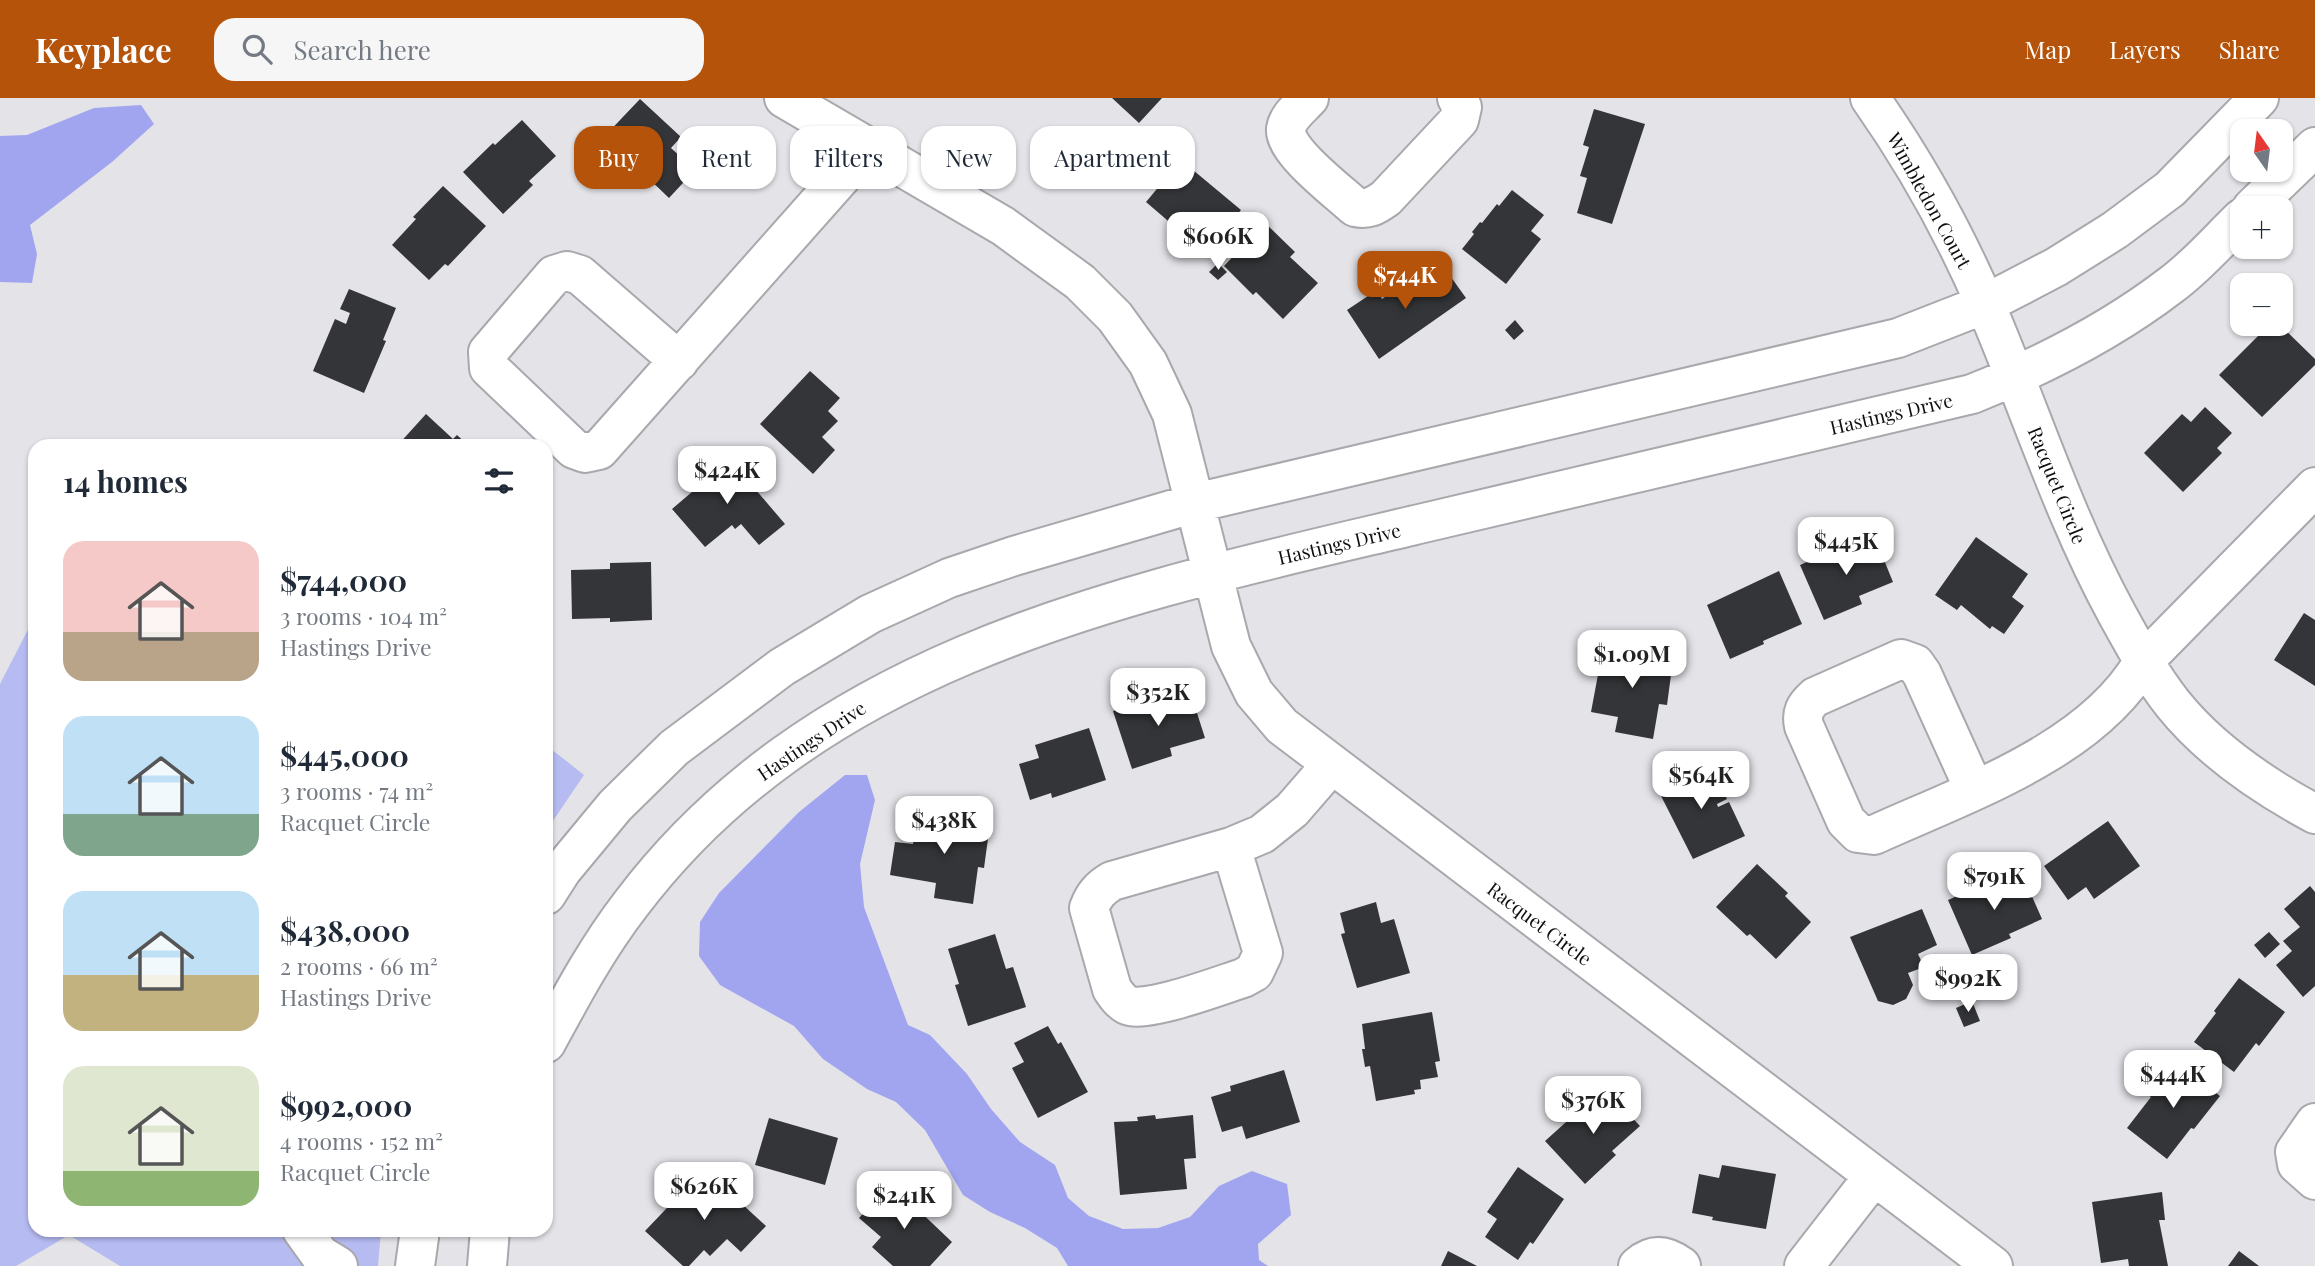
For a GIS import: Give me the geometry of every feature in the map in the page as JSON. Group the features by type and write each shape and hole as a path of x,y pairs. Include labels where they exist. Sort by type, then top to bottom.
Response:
{"street":[{"name":"Racquet Circle","path":"784,98 832,126"},
{"path":"1309,98 1291,117 1286,129 1290,146 1355,207 1365,209 1386,198 1458,120 1462,107 1457,98"},
{"name":"Wimbledon Court","path":"1870,98 1895,133 1940,212 1985,304"},
{"path":"553,884 615,806 674,748 782,667 870,614 949,578 1195,503 1898,338 1985,304 2056,267 2115,230 2170,189 2259,98"},
{"path":"2264,196 2315,147"},
{"name":"Racquet Circle","path":"907,170 1003,226 1080,282 1115,317 1147,363 1172,414 1231,646 1254,693 1282,726 1993,1266"},
{"path":"679,361 580,275 567,271 554,275 488,352 489,368 574,449 584,453 599,450 679,361 831,189"},
{"name":"Hastings Drive","path":"553,1030 585,970 631,903 685,840 771,764 849,712 931,668 1035,627 1213,573 1972,394 2015,377 2100,333 2173,284 2230,229"},
{"name":"Racquet Circle","path":"1985,304 2070,519 2103,589 2143,662 2174,705 2212,744 2266,785 2315,814"},
{"path":"1973,789 1923,674 1916,664 1901,659 1815,696 1806,705 1802,717 1804,726 1846,821 1858,833 1874,835 2036,761 2069,739 2118,697 2143,662 2309,505"},
{"path":"1231,848 1262,953 1254,972 1243,978 1147,1007 1129,1006 1119,999 1112,989 1089,908 1099,889 1112,881 1231,848 1262,834 1292,810 1331,765"},
{"path":"2315,1123 2295,1152 2297,1164 2315,1180"},
{"path":"1804,1266 1874,1176"},
{"path":"307,1237 320,1255 338,1266"},
{"path":"415,1266 418,1237"},
{"path":"487,1266 489,1237"},
{"path":"1638,1266 1645,1260 1659,1256 1671,1258 1681,1266"}],"shaded area":[{"path":"141,105 154,124 112,162 30,225 37,254 32,283 0,282 0,136 27,135 94,108"},
{"path":"28,630 28,1237 66,1237 16,1266 0,1266 0,684"},
{"path":"553,751 584,775 553,821"},
{"path":"845,775 867,775 875,800 860,864 864,907 908,1025 930,1035 967,1074 991,1109 1020,1142 1055,1165 1068,1198 1089,1216 1123,1229 1158,1228 1190,1217 1219,1186 1252,1171 1287,1184 1291,1215 1258,1244 1259,1260 1268,1266 1068,1266 1057,1248 963,1195 925,1130 896,1102 867,1089 823,1059 794,1026 720,985 699,956 700,922 719,893 799,812"},
{"path":"72,1237 380,1237 378,1266 120,1266"}],"building":[{"path":"1112,98 1162,98 1139,123"},
{"path":"640,99 677,133 677,141 671,148 677,154 677,189 669,198 660,189 663,189 663,126 614,126"},
{"path":"1594,109 1645,124 1612,224 1577,213 1587,178 1580,176 1589,147 1583,145"},
{"path":"522,120 556,156 529,181 533,185 503,214 463,172"},
{"path":"1195,172 1241,210 1204,255 1171,229 1174,226 1146,202 1157,189 1195,189"},
{"path":"443,186 486,226 448,266 445,264 429,280 392,245 416,219 413,217"},
{"path":"1512,190 1544,215 1531,231 1541,239 1506,284 1462,249 1480,222 1482,223 1497,204 1499,206"},
{"path":"1265,223 1295,252 1290,257 1318,283 1283,319 1256,292 1253,295 1224,266"},
{"path":"1218,263 1227,272 1218,280 1209,272"},
{"path":"1443,266 1466,298 1379,359 1347,310 1377,290 1382,299 1408,281 1413,287"},
{"path":"349,289 396,308 383,340 386,341 364,393 313,371 335,319 346,324 350,313 340,309"},
{"path":"1515,320 1524,331 1514,340 1505,330"},
{"path":"2258,336 2291,336 2315,359 2315,365 2262,417 2219,375"},
{"path":"810,371 840,398 828,411 838,421 822,437 835,450 813,474 760,424"},
{"path":"2205,407 2232,433 2217,448 2222,453 2183,492 2144,453 2182,414 2191,422"},
{"path":"426,414 453,439 403,439"},
{"path":"727,456 785,524 759,545 741,524 735,529 732,525 705,547 672,509 699,486 696,482"},
{"path":"1976,537 2028,574 2012,597 2024,606 2004,634 1992,626 1990,629 1961,605 1957,610 1935,595"},
{"path":"1875,538 1893,582 1859,596 1862,604 1824,620 1800,565 1839,548 1840,552"},
{"path":"651,562 652,620 610,622 610,618 572,619 571,570 610,569 610,563"},
{"path":"1779,571 1802,624 1730,659 1707,605"},
{"path":"2304,613 2315,620 2315,686 2274,660"},
{"path":"1603,648 1673,660 1667,705 1659,704 1653,739 1615,732 1618,717 1591,712"},
{"path":"1190,691 1205,738 1170,748 1172,756 1132,769 1113,711 1154,698 1156,702"},
{"path":"1089,728 1106,780 1052,798 1051,793 1030,800 1019,764 1039,758 1035,745"},
{"path":"1710,762 1727,799 1717,804 1718,807 1729,802 1745,836 1693,859 1656,786"},
{"path":"918,814 990,824 984,868 978,867 973,904 934,898 936,883 890,875 895,842 913,844"},
{"path":"2108,821 2140,866 2094,899 2086,887 2068,900 2044,866"},
{"path":"1757,864 1788,893 1785,896 1811,922 1776,959 1716,907"},
{"path":"2021,872 2042,919 2009,934 2011,938 1972,955 1948,900"},
{"path":"2310,886 2315,892 2315,986 2303,997 2276,965 2292,951 2283,941 2300,927 2284,909"},
{"path":"1376,902 1381,923 1394,919 1410,973 1357,988 1341,934 1345,933 1340,913"},
{"path":"1922,909 1937,945 1918,954 1924,967 1908,973 1913,985 1906,999 1893,1005 1878,1001 1850,937"},
{"path":"2269,932 2280,944 2265,958 2254,945"},
{"path":"995,934 1006,969 1013,967 1026,1007 968,1026 955,985 959,984 948,949"},
{"path":"2239,978 2285,1012 2259,1046 2256,1043 2234,1072 2194,1042"},
{"path":"1972,1001 1980,1021 1964,1027 1956,1008"},
{"path":"1432,1012 1440,1061 1435,1062 1438,1077 1420,1080 1421,1089 1414,1090 1415,1094 1376,1101 1370,1066 1365,1067 1362,1024"},
{"path":"1048,1026 1058,1044 1061,1042 1088,1092 1038,1118 1012,1068 1024,1062 1014,1043"},
{"path":"2174,1061 2220,1096 2167,1159 2127,1128"},
{"path":"1284,1070 1300,1122 1246,1139 1242,1126 1222,1132 1211,1097 1231,1091 1230,1086"},
{"path":"1604,1088 1640,1126 1612,1151 1616,1155 1585,1184 1545,1141"},
{"path":"1155,1115 1156,1119 1193,1115 1196,1158 1184,1159 1187,1189 1120,1195 1114,1122 1138,1121 1137,1117"},
{"path":"769,1118 838,1138 825,1185 755,1165"},
{"path":"1722,1165 1776,1174 1766,1229 1712,1220 1713,1217 1692,1213 1699,1174 1719,1178"},
{"path":"1518,1167 1564,1199 1533,1244 1530,1242 1518,1260 1485,1237 1497,1219 1487,1212"},
{"path":"704,1169 766,1226 741,1252 727,1239 710,1256 704,1250 689,1266 683,1266 645,1231"},
{"path":"891,1184 952,1242 930,1266 893,1266 872,1247 881,1237 859,1218"},
{"path":"2162,1192 2165,1220 2159,1220 2168,1266 2129,1266 2128,1259 2101,1263 2092,1202"},
{"path":"1448,1251 1477,1266 1441,1266"},
{"path":"2239,1251 2259,1266 2228,1266"}]}
